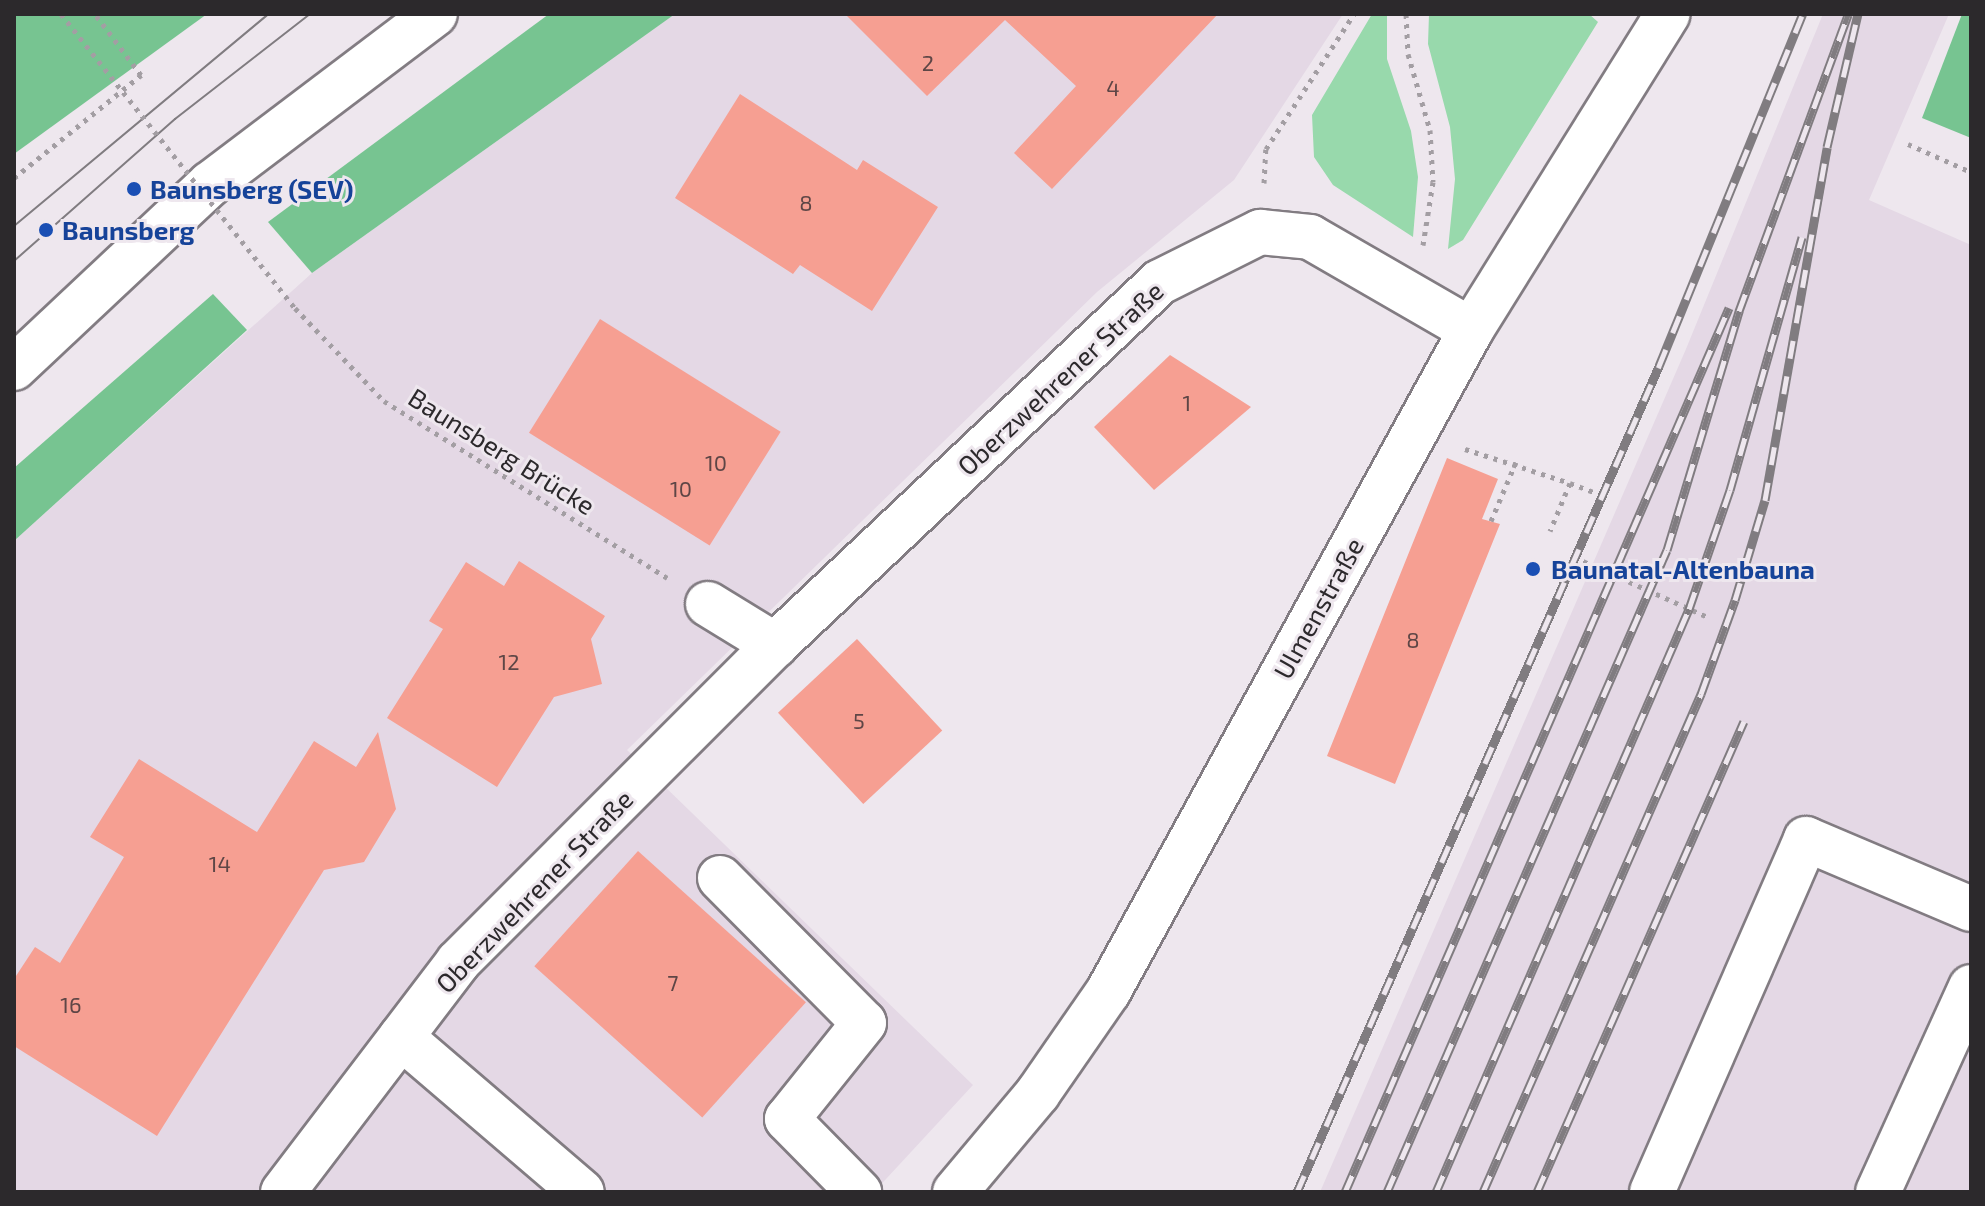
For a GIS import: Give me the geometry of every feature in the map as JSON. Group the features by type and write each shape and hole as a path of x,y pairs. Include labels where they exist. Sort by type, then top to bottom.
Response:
{"street":[{"path":"14,368 210,184 435,14"},
{"name":"Ulmenstraße","path":"955,1192 1038,1093 1108,992 1471,330 1668,14"},
{"path":"1260,232 1310,237 1471,330"},
{"name":"Oberzwehrener Straße","path":"283,1192 458,962 775,645 1160,282 1260,232"},
{"path":"708,604 775,645"},
{"path":"1652,1192 1806,839 1971,909"},
{"path":"720,878 864,1023 787,1119 859,1192"},
{"path":"1878,1192 1971,987"},
{"path":"401,1037 582,1192"}],"path":[{"name":"Baunsberg Brücke","path":"61,14 295,308 384,401 708,604"},
{"path":"14,178 141,75 95,14"},
{"path":"1260,232 1266,149 1354,14"},
{"path":"1406,14 1408,54 1430,130 1433,182 1424,244"},
{"path":"1908,144 1971,172"},
{"path":"1460,448 1516,462 1602,495 1574,557 1710,618"},
{"path":"1491,521 1516,462"},
{"path":"1550,531 1570,483"}],"shaded area":[{"path":"675,14 1343,14 1234,180 1097,292 627,750 973,1085 874,1192 14,1192 14,541 312,273"},
{"path":"1823,14 1949,14 1869,200 1971,245 1971,1192 1320,1192 1686,349"}],"green space":[{"path":"14,14 207,14 14,154"},
{"path":"549,14 675,14 312,273 268,222"},
{"path":"1372,14 1387,14 1387,59 1411,131 1418,177 1413,237 1333,185 1314,157 1312,115"},
{"path":"1429,14 1589,14 1598,22 1463,240 1448,249 1455,179 1450,127 1428,44"},
{"path":"1962,14 1971,14 1971,138 1922,118"},
{"path":"213,294 247,330 14,541 14,468"}],"building":[{"path":"845,14 1218,14 1052,189 1014,153 1076,86 1005,20 927,96"},
{"path":"740,94 857,170 863,160 938,207 872,311 800,265 793,274 675,198"},
{"path":"600,319 781,432 710,546 529,433"},
{"path":"1170,355 1251,407 1154,490 1094,427"},
{"path":"1447,458 1498,479 1482,519 1500,524 1395,784 1327,756"},
{"path":"519,561 605,616 591,639 602,684 554,697 497,787 387,718 443,629 429,621 466,562 504,586"},
{"path":"857,639 942,730 863,804 778,713"},
{"path":"378,732 396,809 364,862 324,870 157,1136 14,1046 14,979 35,947 60,963 124,857 90,837 139,759 257,832 314,741 356,767"},
{"path":"638,851 806,1002 702,1117 534,966"}],"tram line":[{"path":"14,226 268,14"},
{"path":"14,261 175,119 310,14"}],"railway":[{"path":"1297,1192 1659,366 1803,14"},
{"path":"1387,1192 1667,550 1739,311 1848,14"},
{"path":"1483,1192 1701,694 1735,600 1765,500 1827,147 1858,14"},
{"path":"1436,1192 1689,609 1730,490 1802,237"},
{"path":"1345,1192 1729,308"},
{"path":"1537,1192 1744,721"}],"place":[{"name":"Baunsberg (SEV)","path":"134,189"},
{"name":"Baunsberg","path":"46,230"},
{"name":"Baunatal-Altenbauna","path":"1533,569"}]}
